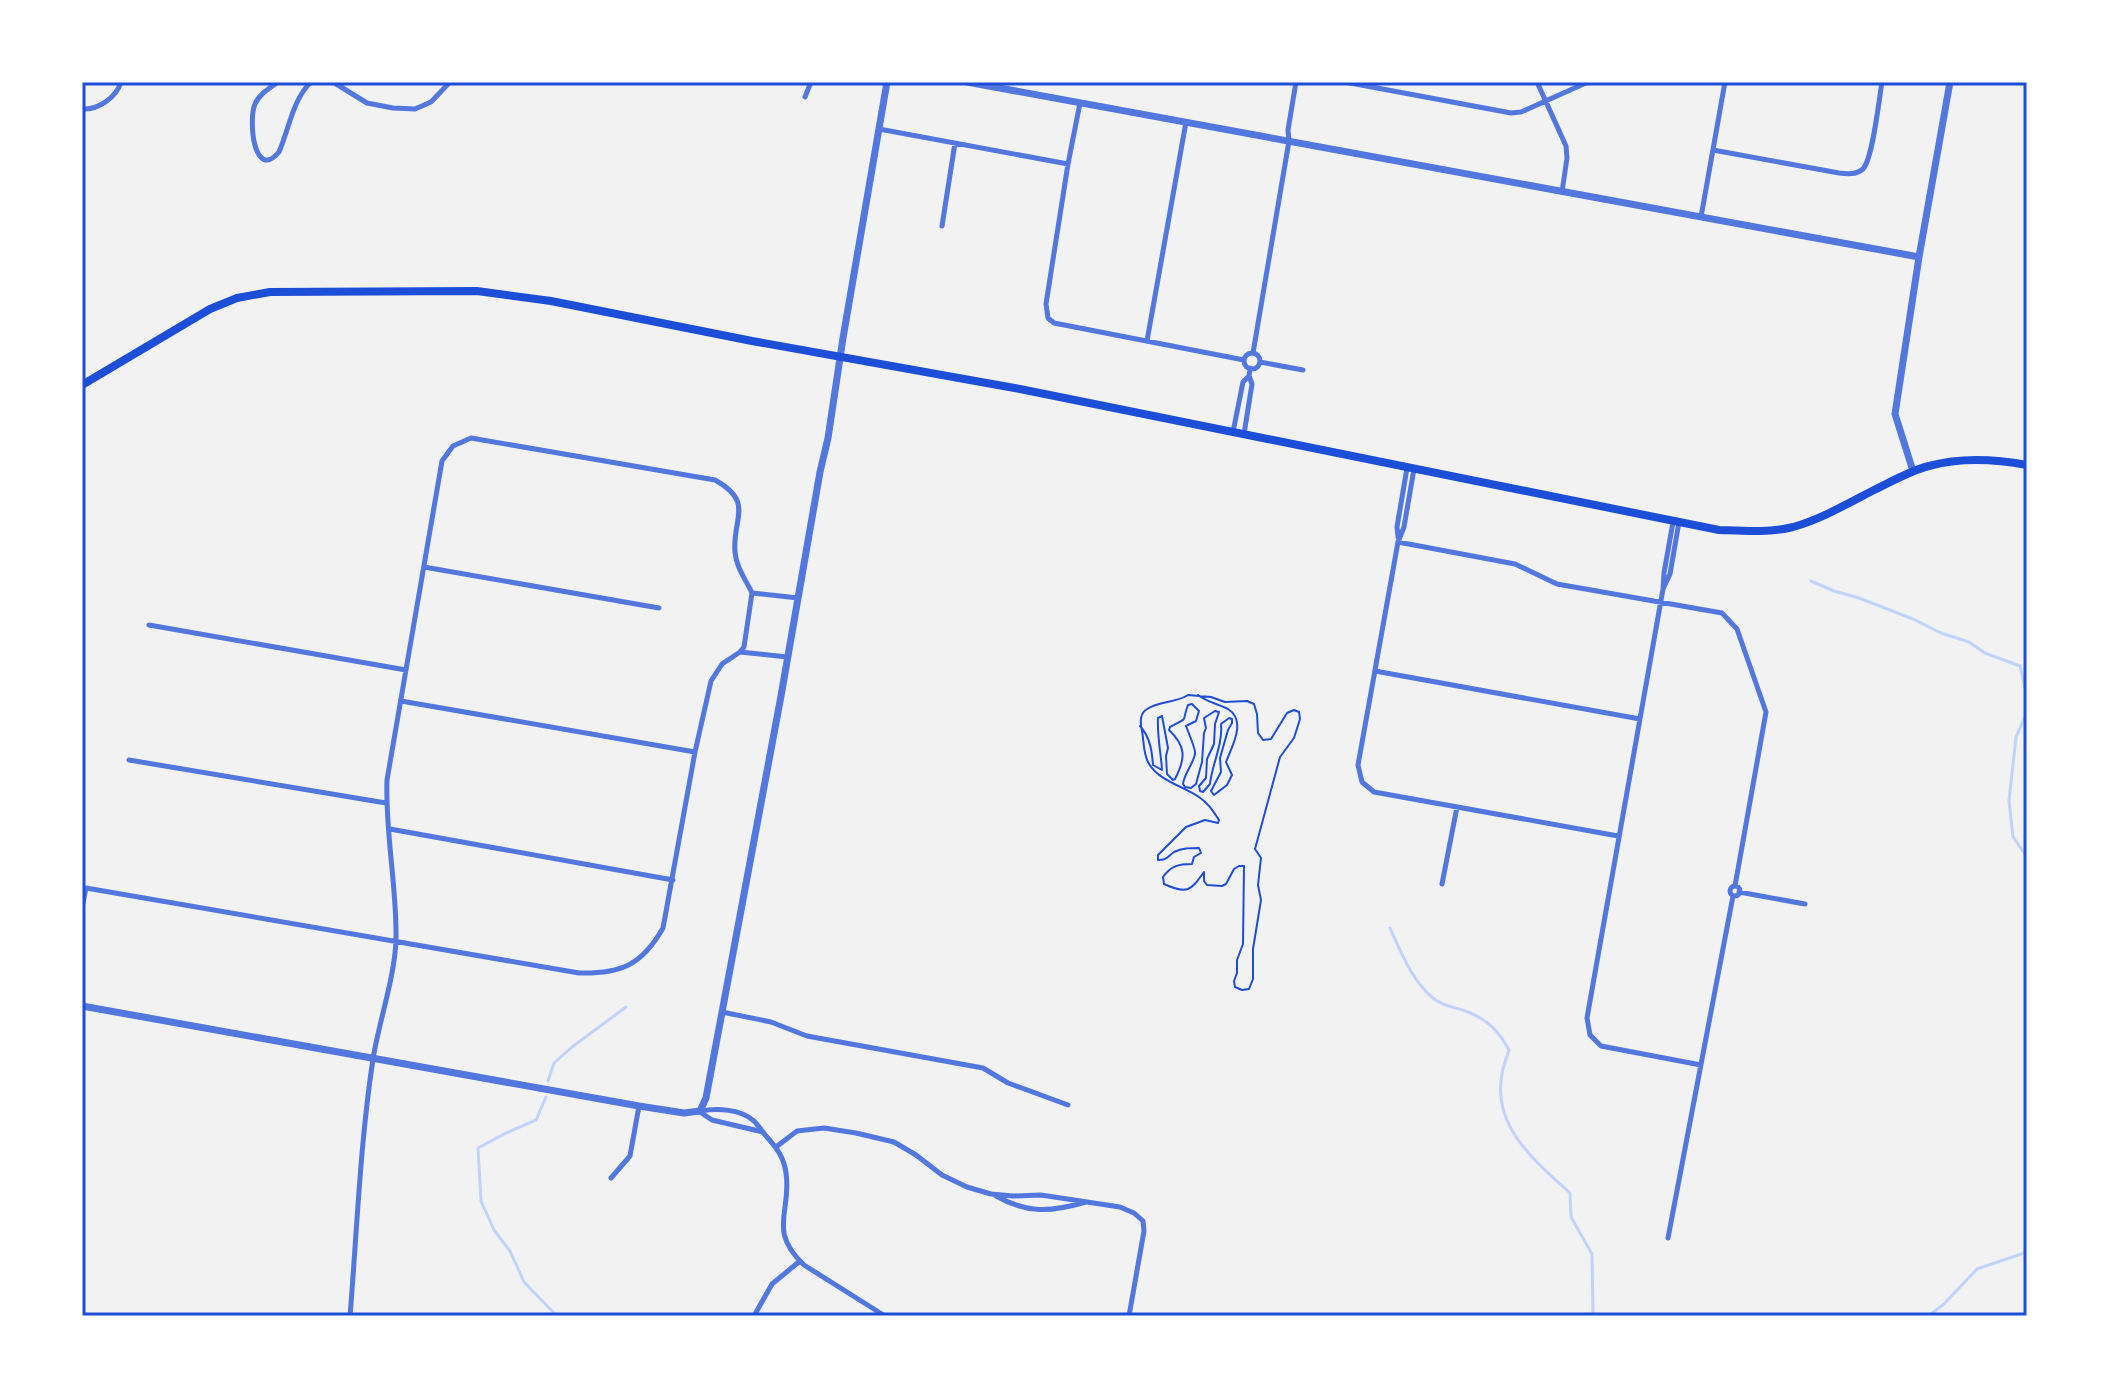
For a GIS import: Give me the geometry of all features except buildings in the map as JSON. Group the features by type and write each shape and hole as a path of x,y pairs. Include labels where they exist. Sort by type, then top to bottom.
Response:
{"main road":[{"path":"82,385 210,309 237,298 270,292 499,292 1244,434 1719,530 1760,531 1792,527 1822,516 1913,471 1950,461 1999,460 2027,465"}],"street":[{"path":"82,109 104,103 121,82"},
{"path":"278,82 255,102 252,116 253,142 260,157 266,160 279,152 298,102 311,82"},
{"path":"333,82 367,103 415,109 431,102 450,82"},
{"path":"805,97 811,82"},
{"path":"700,1111 706,1098 828,438 887,82"},
{"path":"967,82 1919,257"},
{"path":"1253,353 1296,82"},
{"path":"1345,82 1511,113 1588,82"},
{"path":"1537,82 1567,152 1562,192"},
{"path":"1701,217 1725,82"},
{"path":"1713,150 1852,174 1861,170 1869,156 1882,82"},
{"path":"1913,471 1895,414 1950,82"},
{"path":"1080,103 1046,304 1048,318 1054,323 1244,360"},
{"path":"1147,341 1186,122"},
{"path":"879,129 1068,164"},
{"path":"942,226 955,143"},
{"path":"1244,360 1253,353"},
{"path":"1253,353 1260,362"},
{"path":"1244,360 1250,368 1255,368 1260,362"},
{"path":"1260,362 1303,370"},
{"path":"1244,434 1252,384 1250,368"},
{"path":"1233,432 1243,382 1249,376"},
{"path":"82,908 86,888 396,940 579,973 604,973 636,961 663,928 711,681 722,664 744,647 752,593 739,568 735,552 739,506 736,498 727,486 715,480 471,438 453,446 442,461 387,780 396,940 365,1124 350,1316"},
{"path":"1411,468 1397,527 1398,542 1358,765 1362,782 1374,792 1618,836"},
{"path":"1676,521 1664,573 1587,1018 1590,1035 1601,1046 1701,1065"},
{"path":"1398,542 1515,564 1557,584 1722,613 1737,629 1766,712 1736,891 1668,1238"},
{"path":"424,567 659,608"},
{"path":"752,593 798,598"},
{"path":"149,625 406,670"},
{"path":"740,652 787,657"},
{"path":"1375,671 1640,719"},
{"path":"401,701 695,752"},
{"path":"129,760 386,803"},
{"path":"1442,884 1457,807"},
{"path":"390,829 673,880"},
{"path":"1736,891 1805,904"},
{"path":"82,1006 639,1106 684,1113 714,1108 753,1119 784,1160 787,1178 782,1224 794,1255 885,1316"},
{"path":"721,1011 771,1022 807,1036 983,1068 1008,1083 1068,1105"},
{"path":"611,1178 630,1156 639,1106"},
{"path":"700,1111 712,1120 763,1132"},
{"path":"776,1147 797,1131 824,1128 856,1133 894,1142 942,1175 991,1194 1041,1195 1120,1207 1134,1213 1143,1221 1144,1231 1129,1316"},
{"path":"991,1194 1012,1205 1031,1210 1057,1210 1087,1202"},
{"path":"754,1316 772,1284 800,1261"}],"path":[{"path":"1140,725 1152,749 1153,765 1162,770 1158,752 1158,718 1162,716 1168,748 1167,774 1173,780 1184,758 1170,727 1187,717 1188,705 1192,704 1199,711 1196,721 1186,726 1195,756 1183,784 1191,788 1196,784 1202,762 1206,728 1204,718 1215,711 1219,712 1214,744 1207,759 1206,778 1199,786 1203,792 1210,784 1215,769 1221,724 1232,719 1220,758 1221,772 1211,791 1214,795 1227,785 1232,775 1226,762 1238,729 1238,719 1231,711 1198,695"},
{"path":"1198,695 1225,702 1247,701 1254,704 1258,733 1263,740 1271,739 1287,713 1294,710 1299,712 1294,738 1280,757 1255,849 1261,858 1258,885 1261,900 1253,949 1253,979 1249,989 1235,987 1234,981 1243,944 1244,866 1234,869 1222,886 1207,885 1204,872 1190,890 1169,887 1164,884 1163,877 1170,868 1192,864 1194,857 1201,853 1199,848 1174,852 1158,860 1158,855 1186,827 1205,820 1218,823 1219,820 1210,806 1196,795 1173,784 1153,769 1147,761 1140,725 1143,712 1149,707 1198,695"}],"waterway":[{"path":"1811,581 1913,619 2020,666 2027,696"},
{"path":"2027,712 2016,737 2009,801 2013,837 2027,857"},
{"path":"1390,928 1408,966 1426,991 1441,1003 1482,1019 1497,1032 1509,1050 1502,1074 1503,1110 1510,1127 1530,1155 1570,1193 1571,1217 1592,1254 1593,1316"},
{"path":"548,1081 554,1063 626,1007"},
{"path":"546,1097 536,1120 478,1148 481,1201 494,1230 510,1251 524,1282 557,1316"},
{"path":"1928,1316 1943,1305 1977,1269 2027,1252"}]}
